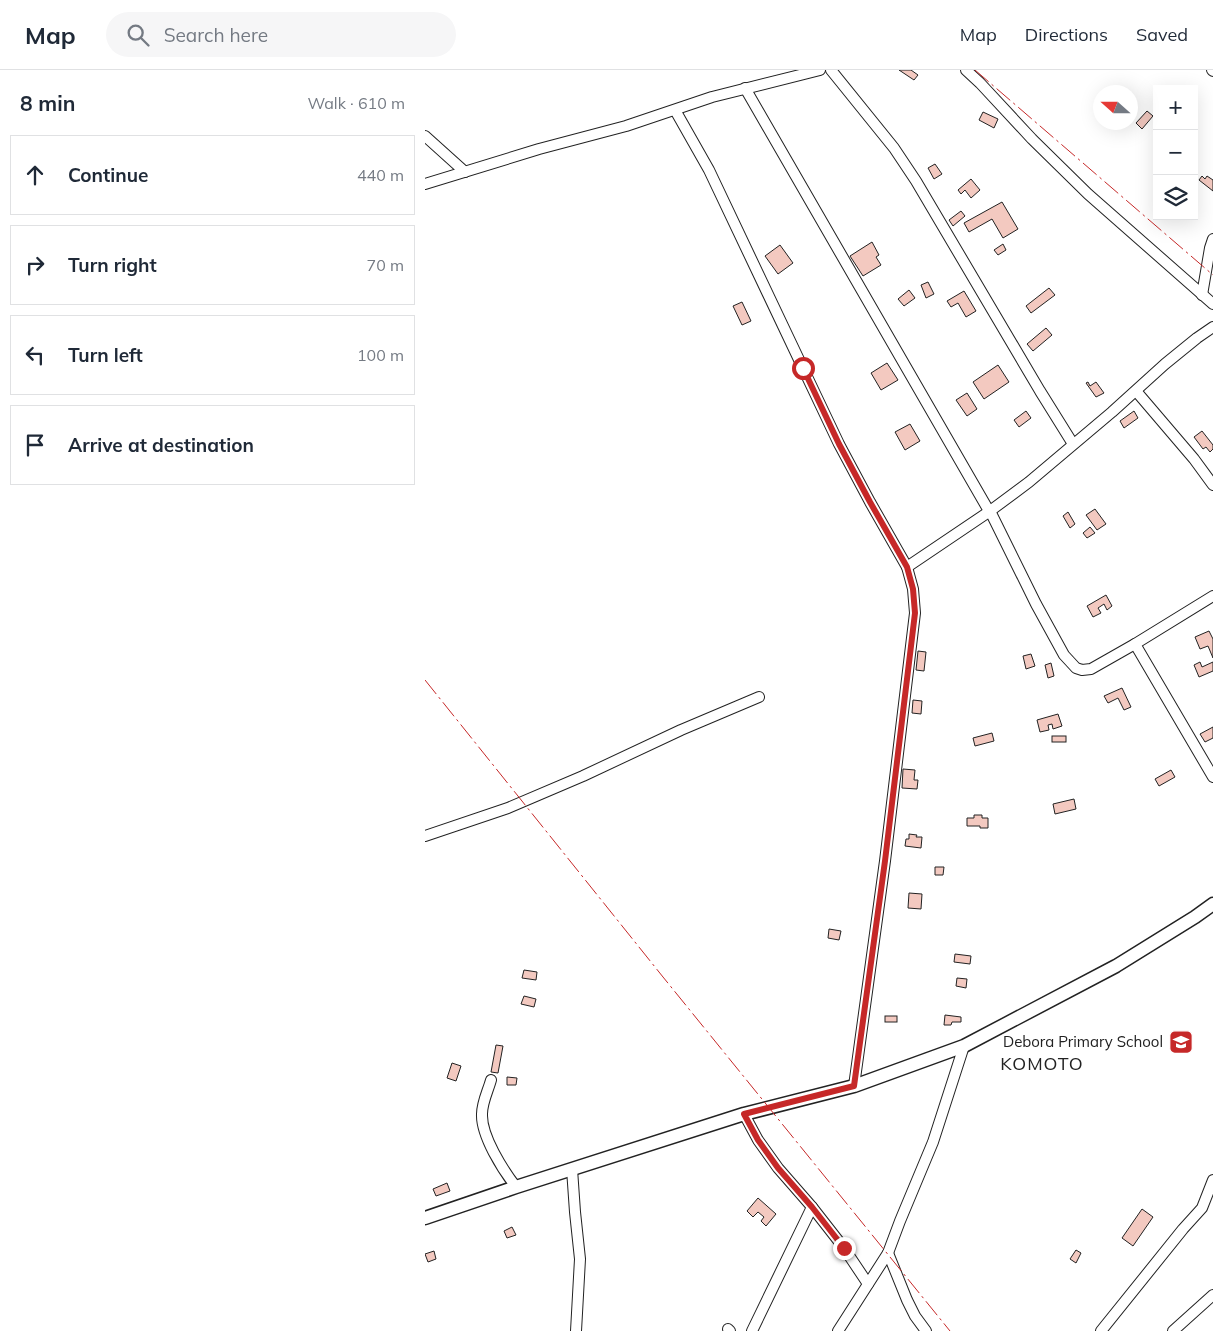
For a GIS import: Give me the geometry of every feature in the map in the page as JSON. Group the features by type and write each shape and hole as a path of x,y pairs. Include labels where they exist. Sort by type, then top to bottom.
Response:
{"street":[{"path":"425,184 539,149 626,126 712,97 820,70"},
{"path":"831,70 894,148 1073,444"},
{"path":"966,70 981,82 1032,138 1088,194 1213,304"},
{"path":"745,88 990,511 1036,604 1065,655 1076,668 1082,670 1091,669 1213,596"},
{"path":"675,110 709,170 839,444 907,567 913,589 915,613 885,861 854,1086"},
{"path":"425,136 465,172"},
{"path":"1202,295 1213,239"},
{"path":"907,567 1029,482 1112,412 1165,364 1213,327"},
{"path":"1136,391 1195,459 1213,485"},
{"path":"1135,644 1213,776"},
{"path":"425,836 508,808 759,697"},
{"path":"425,1218 744,1114 854,1086 965,1046 1116,966 1213,904"},
{"path":"838,1331 883,1264 888,1253 933,1142 965,1046"},
{"path":"491,1080 483,1104 483,1122 488,1139 501,1167 516,1187"},
{"path":"744,1114 758,1140 778,1168 844,1248 868,1284"},
{"path":"572,1169 580,1259 576,1331"},
{"path":"1101,1331 1183,1228 1202,1208 1213,1180"},
{"path":"752,1331 812,1207"},
{"path":"888,1253 907,1300 915,1316 927,1331"},
{"path":"1173,1331 1213,1295"}],"building":[{"path":"899,70 911,70 918,75 914,80"},
{"path":"1147,111 1153,116 1142,129 1138,125 1138,121"},
{"path":"983,112 998,119 994,128 979,120"},
{"path":"935,164 942,174 934,179 928,168"},
{"path":"1202,176 1205,179 1207,176 1213,180 1213,191 1199,180"},
{"path":"971,179 980,190 971,198 965,190 961,194 958,190"},
{"path":"1002,202 1018,229 1003,238 992,219 969,232 964,223"},
{"path":"961,211 965,216 953,226 949,220"},
{"path":"872,242 879,255 876,257 881,265 863,276 850,256"},
{"path":"1003,244 1006,250 998,255 994,250"},
{"path":"780,245 793,263 778,274 765,256"},
{"path":"928,282 934,294 926,298 921,285"},
{"path":"1049,288 1055,295 1031,313 1026,306"},
{"path":"909,290 915,298 904,306 898,299"},
{"path":"964,291 976,311 966,317 958,303 951,307 947,301"},
{"path":"742,302 751,321 742,325 733,306"},
{"path":"1046,328 1052,335 1033,351 1027,344"},
{"path":"887,363 898,380 881,390 871,373"},
{"path":"998,365 1009,382 984,399 973,382"},
{"path":"1088,382 1090,386 1096,382 1104,393 1096,397 1086,383"},
{"path":"967,393 977,409 967,416 956,400"},
{"path":"1026,411 1031,418 1019,427 1014,420"},
{"path":"1134,411 1138,418 1124,428 1120,421"},
{"path":"910,424 920,441 905,450 895,432"},
{"path":"1202,431 1213,445 1213,449 1210,452 1206,447 1203,449 1194,437"},
{"path":"1095,509 1106,524 1097,530 1086,515"},
{"path":"1068,512 1075,524 1070,528 1063,516"},
{"path":"1090,527 1095,533 1087,538 1083,533"},
{"path":"1106,595 1112,606 1107,610 1104,604 1098,608 1101,613 1093,617 1087,606"},
{"path":"1209,631 1213,639 1213,658 1208,646 1200,649 1195,637"},
{"path":"918,651 926,652 924,671 916,670"},
{"path":"1031,654 1035,666 1026,669 1023,656"},
{"path":"1200,662 1202,667 1213,662 1213,671 1199,677 1194,665"},
{"path":"1051,663 1054,676 1048,678 1045,665"},
{"path":"1122,688 1131,707 1124,710 1118,698 1108,703 1104,696"},
{"path":"913,700 922,701 921,714 912,713"},
{"path":"1058,714 1062,726 1053,729 1052,724 1048,725 1049,730 1040,732 1037,720"},
{"path":"1213,727 1213,738 1205,742 1200,734"},
{"path":"992,733 994,741 975,746 973,738"},
{"path":"1052,736 1066,736 1066,742 1052,742"},
{"path":"903,769 915,770 914,780 918,780 917,789 902,788"},
{"path":"1171,770 1175,777 1159,786 1155,779"},
{"path":"1074,799 1076,809 1055,814 1053,804"},
{"path":"974,815 982,815 982,818 988,818 988,828 967,826 967,818 974,818"},
{"path":"909,834 922,837 921,848 905,846 906,839 909,839"},
{"path":"935,867 944,867 943,875 935,875"},
{"path":"909,893 922,894 921,909 908,908"},
{"path":"829,929 841,931 839,940 828,938"},
{"path":"955,954 971,956 970,964 954,962"},
{"path":"524,970 537,972 536,980 522,978"},
{"path":"957,978 967,979 966,988 956,986"},
{"path":"524,996 536,999 534,1007 521,1004"},
{"path":"945,1015 961,1017 961,1022 952,1022 951,1025 944,1025"},
{"path":"885,1016 897,1016 897,1022 885,1022"},
{"path":"496,1045 503,1046 498,1073 491,1072"},
{"path":"452,1063 461,1066 456,1081 447,1078"},
{"path":"507,1077 517,1078 516,1085 507,1085"},
{"path":"447,1183 450,1191 436,1196 433,1189"},
{"path":"758,1198 776,1214 766,1226 761,1221 764,1217 758,1212 753,1217 747,1211"},
{"path":"1142,1209 1153,1217 1133,1246 1122,1238"},
{"path":"512,1227 516,1235 507,1238 504,1231"},
{"path":"1076,1250 1081,1253 1076,1263 1070,1259"},
{"path":"434,1251 436,1259 428,1262 425,1254"}],"power":[{"path":"975,70 1213,275"},
{"path":"425,680 950,1331"}],"place":[{"name":"Debora Primary School","path":"1181,1042"}],"district":[{"name":"KOMOTO","path":"1042,1064"}],"route":[{"path":"803,368 839,444 907,567 913,589 915,613 885,861 854,1086 744,1114 758,1140 778,1168 844,1248"}]}
